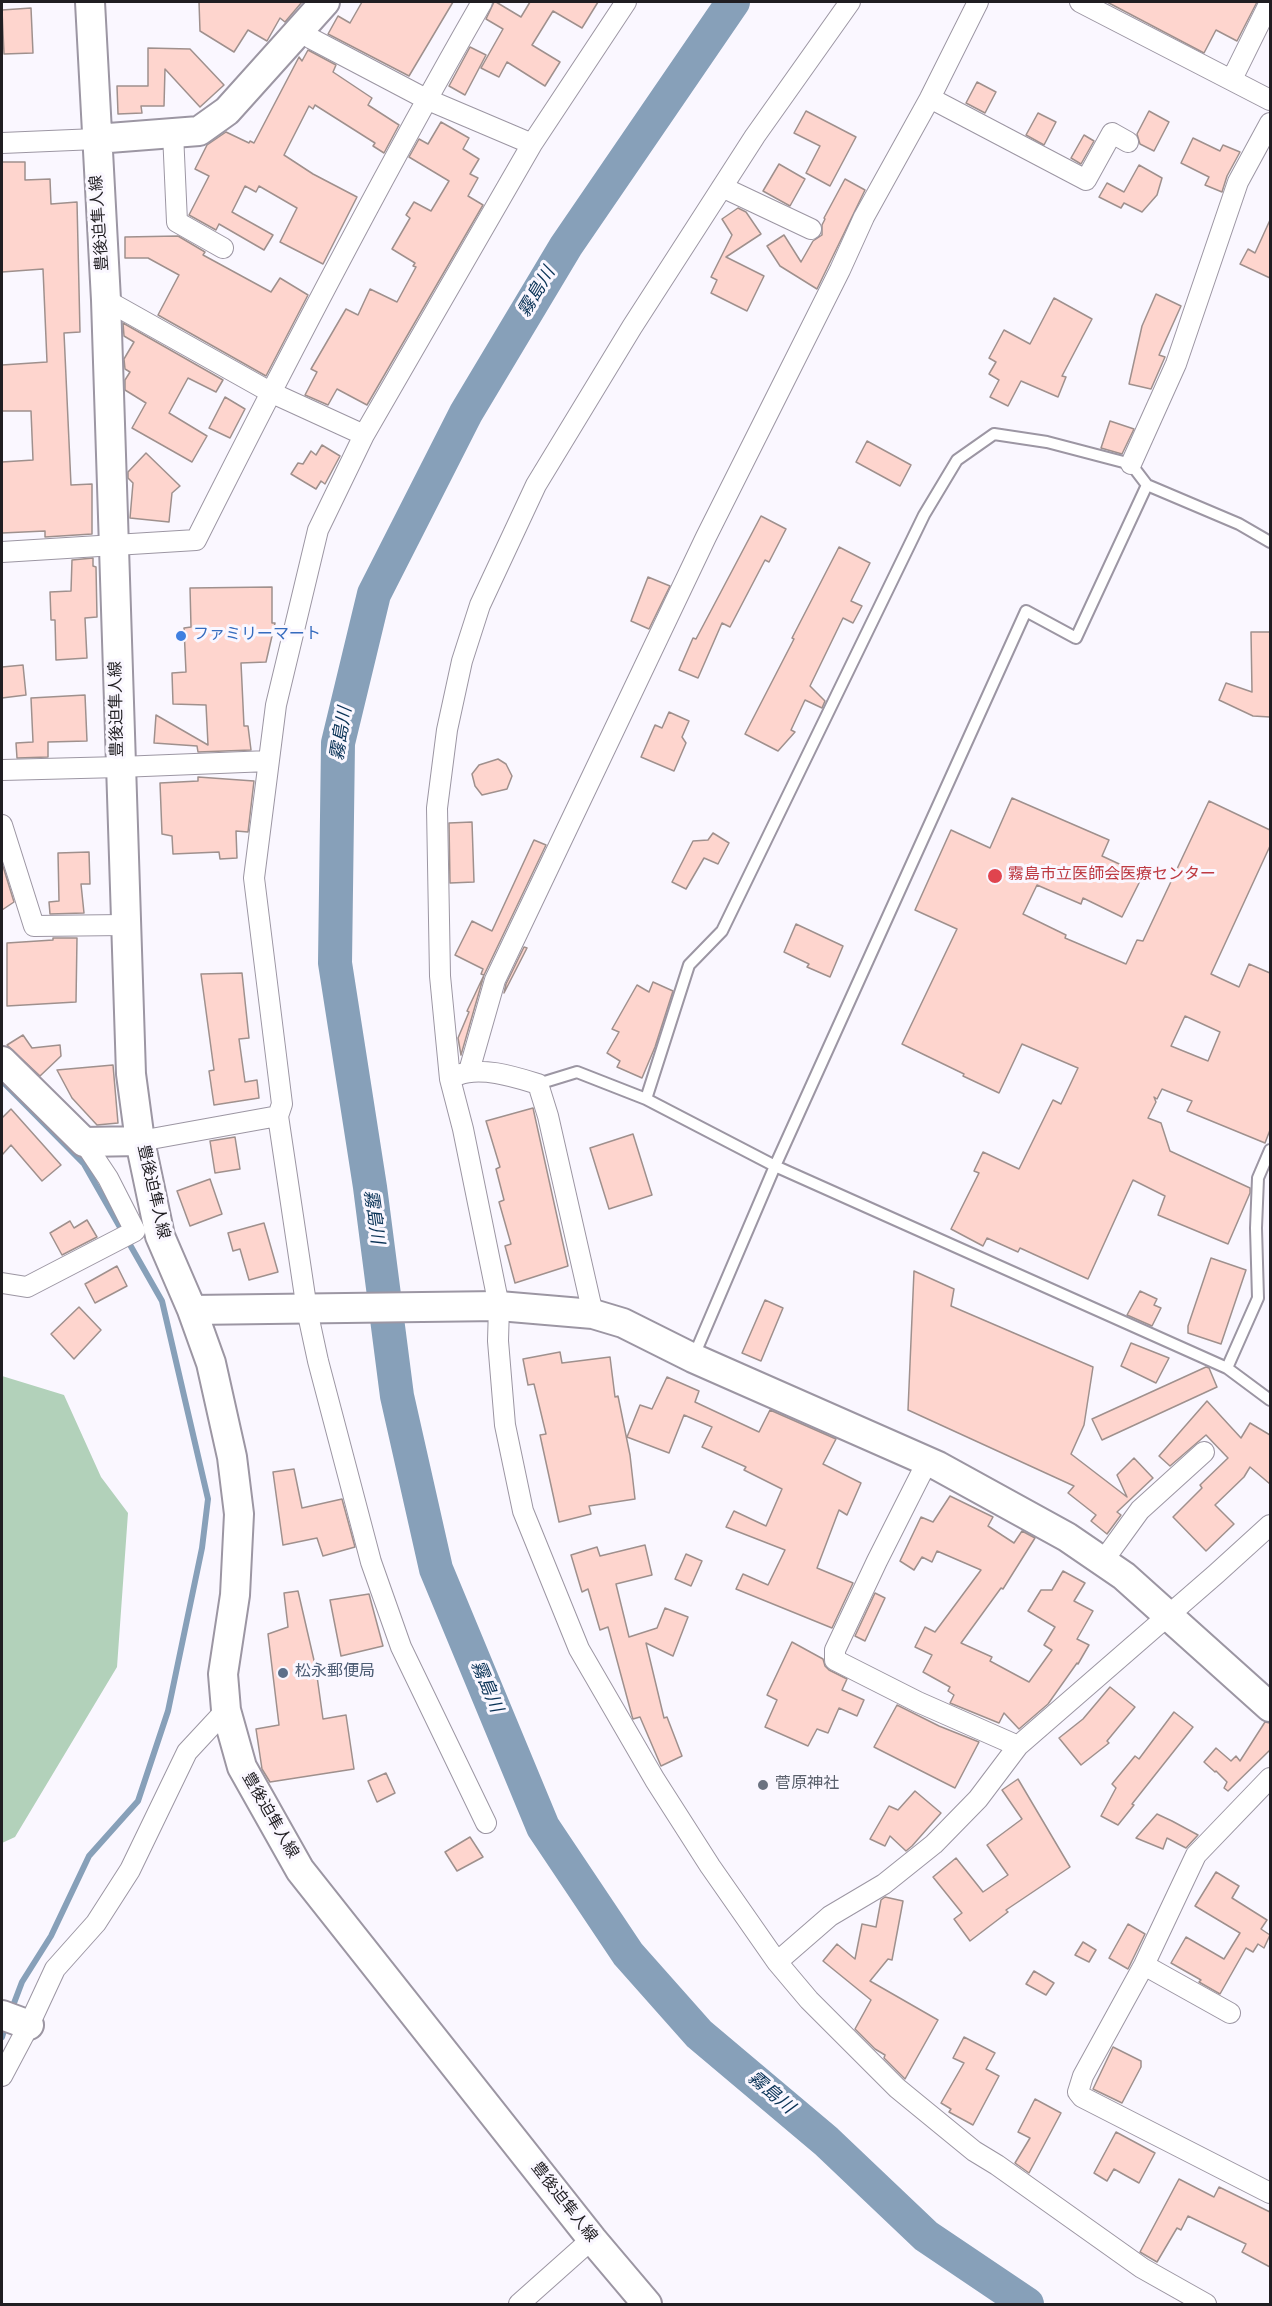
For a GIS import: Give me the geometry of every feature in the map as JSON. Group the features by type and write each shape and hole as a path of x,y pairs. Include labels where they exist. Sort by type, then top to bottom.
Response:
{"main road":[{"name":"豊後迫隼人線","path":"90,2 106,300 131,1074 140,1142 160,1236 192,1310 213,1373 232,1457 239,1514 235,1595 223,1674 226,1710 242,1767 300,1870 592,2239 647,2304"},
{"path":"96,139 199,131 227,111 325,2"},
{"path":"2,1061 84,1142 140,1142"},
{"path":"192,1310 499,1306 593,1314 623,1323 693,1358 927,1462 1067,1537 1124,1576 1270,1707"}],"street":[{"path":"2,552 196,540 270,392 426,99 482,2"},
{"path":"486,1823 401,1647 378,1584 347,1475 307,1310 278,1116 282,1104 254,878 276,705 318,531 364,435 532,144 626,2"},
{"path":"850,2 755,136 632,327 536,484 480,605 462,661 447,730 437,808 440,976 450,1079 463,1129 499,1306 498,1341 505,1425 523,1511 579,1649 655,1780 710,1866 777,1962 808,2000 897,2088 974,2151 1142,2268 1206,2304"},
{"path":"469,1071 495,980 706,537 840,270 864,217 930,98 978,2"},
{"path":"1232,79 1270,2"},
{"path":"1086,3 1270,100"},
{"path":"299,30 426,99 532,144"},
{"path":"930,98 1086,180 1112,133 1128,142"},
{"path":"1131,464 1176,364 1232,196 1246,163 1270,123"},
{"path":"173,133 177,222 223,248"},
{"path":"2,143 96,139"},
{"path":"722,187 811,229"},
{"path":"106,300 270,392 364,435"},
{"path":"2,770 269,761"},
{"path":"2,825 34,926 125,925"},
{"path":"450,1079 469,1071 512,1077 538,1084 548,1116 593,1314"},
{"path":"140,1142 278,1116"},
{"path":"2,1283 27,1287 135,1231 108,1178 84,1142"},
{"path":"1103,1561 1140,1510 1204,1452"},
{"path":"927,1462 835,1650 836,1660 918,1702 1018,1746"},
{"path":"777,1962 830,1916 884,1884 934,1844 978,1799 1018,1746 1270,1524"},
{"path":"2,2076 17,2020 55,1970 96,1923 130,1870 187,1752 226,1710"},
{"path":"1270,1778 1196,1855 1144,1965 1083,2076 1078,2092 1082,2097 1270,2193"},
{"path":"1144,1965 1230,2013"},
{"path":"519,2304 592,2239"}],"lane":[{"path":"646,1099 689,965 723,930 924,515 957,460 994,434 1047,442 1131,464 1147,485 1239,524 1270,543"},
{"path":"693,1358 775,1166 1026,611 1076,638 1147,485"},
{"path":"538,1084 577,1072 646,1099 775,1166 1227,1368 1270,1400"},
{"path":"1227,1368 1258,1298 1256,1228 1258,1178 1270,1150"}],"green space":[{"path":"2,1376 64,1395 101,1477 128,1513 117,1667 15,1837 2,1843"}],"building":[{"path":"199,2 302,2 285,22 280,18 267,41 248,30 234,52 200,31"},
{"path":"362,2 453,2 409,76 328,34 338,16 350,23"},
{"path":"494,2 521,17 530,2 598,2 582,28 553,11 532,45 560,62 545,86 507,62 499,77 481,68 503,29 486,19"},
{"path":"1107,2 1257,2 1237,41 1216,30 1204,53"},
{"path":"31,8 33,53 4,54 2,10"},
{"path":"470,47 486,55 465,95 449,86"},
{"path":"148,48 190,49 224,85 200,107 165,69 164,106 141,106 142,113 118,114 117,86 148,86"},
{"path":"308,50 336,65 333,72 372,98 368,105 399,125 384,153 373,146 375,143 315,105 313,109 309,106 284,155 313,174 357,197 323,264 280,242 297,208 259,186 256,192 245,186 232,212 273,235 264,250 219,224 216,230 189,215 209,176 195,169 207,145 226,132 249,143 250,141 254,143 299,57 302,61"},
{"path":"977,82 996,92 985,113 966,103"},
{"path":"806,111 856,137 830,186 806,173 820,146 794,133"},
{"path":"1149,111 1169,122 1154,151 1140,144 1137,134"},
{"path":"1038,113 1056,122 1044,145 1026,135"},
{"path":"441,122 469,138 463,149 479,159 470,174 478,178 468,196 483,205 367,405 337,389 328,405 305,395 317,372 311,369 346,309 358,315 370,289 397,302 416,267 413,266 415,263 392,249 410,218 406,215 414,202 431,211 449,181 409,157 419,139 428,144"},
{"path":"1084,135 1094,141 1081,164 1071,158"},
{"path":"1193,138 1220,151 1223,145 1240,152 1227,176 1222,192 1205,185 1209,177 1181,163"},
{"path":"2,162 25,162 25,180 50,179 51,204 77,202 80,332 64,333 71,485 92,484 92,534 45,537 45,531 2,533 2,462 33,460 31,411 2,411 2,365 47,362 43,269 2,272"},
{"path":"779,164 805,179 790,206 763,191"},
{"path":"1139,165 1162,178 1157,195 1142,212 1124,203 1121,208 1099,197 1107,183 1124,192"},
{"path":"845,179 865,190 817,289 780,266 767,246 784,235 801,262 813,241 822,235 824,218"},
{"path":"738,208 746,212 761,234 726,257 764,276 747,311 711,293 717,280 711,277 732,235 722,219"},
{"path":"1270,220 1270,278 1240,264 1248,249 1255,253"},
{"path":"178,236 205,252 203,255 271,292 280,278 308,295 266,376 158,315 179,275 148,258 125,258 125,237"},
{"path":"1156,294 1181,306 1159,355 1165,357 1151,389 1129,384 1142,326"},
{"path":"1054,298 1092,319 1062,376 1066,377 1058,397 1021,381 1008,406 990,397 999,380 989,374 996,362 989,358 1004,330 1030,344"},
{"path":"123,323 223,380 216,392 188,378 169,413 207,436 192,462 132,428 146,403 125,390 125,380 130,372 125,369 124,359 134,342 124,336"},
{"path":"225,397 245,409 230,438 209,428"},
{"path":"1110,421 1134,429 1122,454 1101,448"},
{"path":"867,441 911,465 900,486 856,462"},
{"path":"322,445 340,456 325,484 321,481 316,489 291,474 298,463 303,464 311,451 316,455"},
{"path":"146,453 180,486 172,493 169,522 130,518 133,483 128,478 128,472"},
{"path":"761,516 786,529 769,562 765,560 730,627 722,623 698,678 679,670 693,638 696,639"},
{"path":"839,547 870,563 851,601 862,606 853,623 843,618 810,686 825,701 822,708 805,700 791,730 795,732 778,751 745,734"},
{"path":"93,558 93,566 96,567 97,617 85,618 87,658 56,660 55,620 51,620 50,592 71,591 72,560"},
{"path":"648,577 670,586 649,629 631,621"},
{"path":"272,587 272,623 275,623 266,662 241,663 244,726 248,726 251,750 198,752 197,746 154,743 156,715 208,745 206,705 173,704 172,673 186,672 184,628 191,627 190,588"},
{"path":"1251,632 1270,632 1270,717 1253,716 1219,700 1226,683 1252,692"},
{"path":"23,665 26,695 2,698 2,667"},
{"path":"85,695 87,741 48,742 48,757 17,758 16,743 33,742 31,698"},
{"path":"669,712 689,721 682,737 686,743 674,771 641,757 655,725 662,728"},
{"path":"498,759 506,764 512,776 507,789 482,795 475,786 472,774 479,765"},
{"path":"198,777 254,781 248,832 236,831 237,858 220,859 219,852 173,854 172,836 162,834 160,783 198,781"},
{"path":"1012,798 1109,840 1102,856 1143,875 1122,917 1083,898 1081,904 1037,885 1023,914 1066,935 1065,938 1126,964 1137,940 1143,941 1209,801 1270,830 1270,846 1211,974 1239,987 1249,964 1270,973 1270,1130 1265,1143 1187,1111 1192,1101 1162,1089 1157,1099 1154,1097 1156,1102 1148,1118 1161,1123 1170,1151 1250,1188 1250,1193 1228,1244 1158,1215 1165,1196 1133,1180 1088,1279 1020,1248 1018,1252 987,1238 983,1246 951,1229 979,1173 974,1171 983,1152 1019,1169 1053,1100 1061,1104 1078,1068 1022,1044 999,1093 902,1044 957,929 915,910 951,830 990,848","holes":["1185,1016 1220,1032 1208,1061 1171,1046"]},
{"path":"472,822 474,882 450,883 449,823"},
{"path":"713,833 729,843 718,864 704,858 686,889 672,882 693,841 708,840"},
{"path":"534,840 546,845 484,975 481,974 483,969 455,955 472,921 492,931"},
{"path":"89,852 90,884 81,884 84,913 50,914 49,902 59,901 58,853"},
{"path":"2,863 14,902 2,910"},
{"path":"796,924 843,946 830,977 807,967 809,964 784,952"},
{"path":"53,938 77,938 76,1002 7,1006 7,943 53,940"},
{"path":"524,947 527,948 504,993 506,984"},
{"path":"242,973 249,1038 239,1039 245,1082 257,1080 259,1098 214,1105 209,1071 214,1070 201,974"},
{"path":"484,975 461,1055 458,1038 469,1012 467,1011"},
{"path":"653,982 673,991 655,1047 642,1078 617,1067 620,1061 607,1053 619,1032 612,1029 637,985 649,992"},
{"path":"23,1035 32,1048 60,1045 61,1056 40,1076 7,1045"},
{"path":"113,1065 118,1123 97,1125 72,1098 57,1070"},
{"path":"533,1108 568,1266 515,1283 505,1246 511,1244 499,1202 504,1200 496,1169 500,1167 486,1121"},
{"path":"11,1109 61,1165 42,1181 11,1145 2,1155 2,1118"},
{"path":"633,1134 652,1195 609,1209 590,1148"},
{"path":"235,1137 240,1169 215,1173 210,1141"},
{"path":"210,1179 222,1214 190,1226 177,1191"},
{"path":"87,1220 97,1237 62,1255 50,1233 70,1221 74,1228"},
{"path":"264,1223 278,1272 249,1280 240,1249 233,1251 228,1233"},
{"path":"1211,1258 1246,1270 1221,1344 1188,1333 1188,1326"},
{"path":"117,1266 127,1286 95,1303 85,1284"},
{"path":"914,1271 954,1289 951,1306 1093,1367 1084,1425 1071,1454 1127,1497 1117,1475 1134,1458 1153,1478 1117,1512 1121,1515 1107,1534 1091,1521 1096,1515 1068,1493 1074,1486 908,1410"},
{"path":"1140,1291 1157,1299 1154,1305 1161,1308 1152,1326 1127,1315"},
{"path":"765,1300 783,1308 761,1361 742,1353"},
{"path":"79,1307 101,1330 74,1359 51,1334"},
{"path":"1131,1343 1169,1358 1156,1383 1121,1366"},
{"path":"560,1352 562,1363 610,1357 615,1397 618,1396 630,1455 635,1499 589,1506 591,1514 559,1522 540,1435 546,1434 534,1384 528,1385 523,1359"},
{"path":"1206,1367 1209,1368 1217,1387 1102,1440 1092,1419"},
{"path":"667,1377 699,1391 695,1402 759,1432 770,1410 836,1439 823,1464 861,1483 847,1515 839,1510 817,1568 853,1583 832,1628 736,1589 743,1574 768,1585 785,1550 726,1527 734,1511 766,1526 782,1489 744,1470 746,1467 702,1447 712,1427 684,1415 669,1453 627,1437 640,1405 652,1409"},
{"path":"1207,1401 1241,1438 1250,1423 1270,1435 1270,1484 1250,1467 1244,1477 1215,1505 1234,1524 1206,1551 1173,1517 1202,1488 1200,1485 1228,1458 1206,1435 1170,1466 1159,1456"},
{"path":"294,1469 302,1508 342,1499 355,1547 323,1556 317,1538 283,1545 273,1472"},
{"path":"950,1496 993,1517 988,1526 1014,1543 1022,1531 1035,1538 1003,1589 1001,1588 961,1643 992,1657 990,1661 1029,1682 1052,1650 1044,1645 1055,1627 1028,1611 1041,1590 1052,1590 1063,1571 1085,1583 1074,1601 1093,1611 1077,1639 1089,1645 1078,1664 1048,1704 1019,1729 1004,1713 999,1723 950,1703 954,1695 948,1691 950,1687 923,1672 932,1655 915,1647 925,1627 935,1632 981,1570 937,1551 932,1562 922,1557 914,1570 900,1561 921,1517 933,1522"},
{"path":"645,1545 652,1575 616,1584 629,1637 657,1628 665,1608 688,1617 673,1656 646,1643 664,1718 667,1717 682,1756 661,1766 640,1717 633,1719 608,1627 600,1630 588,1589 582,1592 571,1555 597,1547 600,1556"},
{"path":"686,1554 702,1561 691,1586 675,1579"},
{"path":"298,1591 316,1669 323,1719 346,1715 354,1769 270,1782 262,1769 256,1729 279,1725 268,1634 288,1627 284,1593"},
{"path":"875,1593 885,1598 865,1641 855,1636"},
{"path":"369,1594 383,1646 341,1656 330,1600"},
{"path":"792,1642 823,1659 829,1670 847,1679 842,1690 864,1700 857,1716 839,1708 828,1733 817,1729 808,1746 765,1727 777,1700 767,1695"},
{"path":"1110,1687 1135,1707 1107,1741 1109,1743 1081,1765 1059,1738 1083,1719"},
{"path":"897,1705 939,1726 979,1742 955,1788 874,1747"},
{"path":"1174,1712 1193,1727 1118,1825 1101,1816 1116,1788 1112,1784 1135,1756 1139,1759"},
{"path":"1265,1722 1270,1723 1270,1750 1228,1791 1224,1788 1227,1782 1204,1762 1216,1748 1231,1761 1236,1756 1240,1761"},
{"path":"386,1773 395,1793 377,1802 368,1781"},
{"path":"1018,1779 1070,1867 1006,1910 1008,1912 970,1941 954,1919 962,1913 933,1877 956,1858 983,1892 1008,1875 987,1845 1022,1819 1002,1790"},
{"path":"915,1791 941,1813 912,1846 906,1851 890,1836 885,1846 870,1839 889,1806 898,1810"},
{"path":"1157,1814 1198,1835 1186,1848 1167,1838 1163,1849 1136,1838"},
{"path":"470,1837 483,1857 457,1871 445,1852"},
{"path":"1216,1872 1239,1886 1232,1898 1267,1920 1261,1929 1270,1935 1264,1948 1258,1944 1253,1952 1246,1948 1220,1994 1171,1963 1186,1937 1224,1959 1240,1933 1195,1906"},
{"path":"885,1897 903,1901 892,1960 888,1959 870,1981 938,2020 905,2079 884,2058 885,2055 875,2049 855,2029 871,2000 823,1961 837,1944 855,1959 862,1924 876,1927 881,1900"},
{"path":"1128,1924 1145,1934 1128,1969 1109,1958"},
{"path":"1083,1942 1096,1950 1089,1962 1075,1955"},
{"path":"1034,1971 1054,1983 1046,1995 1026,1984"},
{"path":"964,2037 995,2053 986,2069 999,2076 973,2125 949,2112 951,2109 941,2103 964,2063 953,2058"},
{"path":"1113,2047 1141,2061 1141,2067 1122,2103 1093,2089"},
{"path":"1035,2099 1061,2113 1029,2173 1015,2163 1030,2138 1018,2132"},
{"path":"1116,2132 1155,2153 1139,2183 1114,2169 1107,2181 1094,2173"},
{"path":"1179,2179 1214,2197 1219,2187 1270,2212 1270,2267 1242,2252 1246,2244 1188,2216 1181,2230 1177,2228 1157,2262 1140,2252"}],"waterway":[{"name":"霧島川","path":"733,2 566,246 466,413 374,594 338,743 335,963 370,1187 397,1396 436,1569 543,1827 628,1954 699,2034 826,2141 926,2236 1027,2304"},
{"path":"2,1081 84,1164 162,1301 208,1499 202,1548 168,1711 138,1801 89,1856 51,1936 22,1982 11,2011"},
{"path":"2,2037 6,2024"}],"place":[{"name":"ファミリーマート","path":"181,636"},
{"name":"霧島市立医師会医療センター","path":"995,876"},
{"name":"松永郵便局","path":"283,1673"},
{"name":"菅原神社","path":"763,1785"}]}
